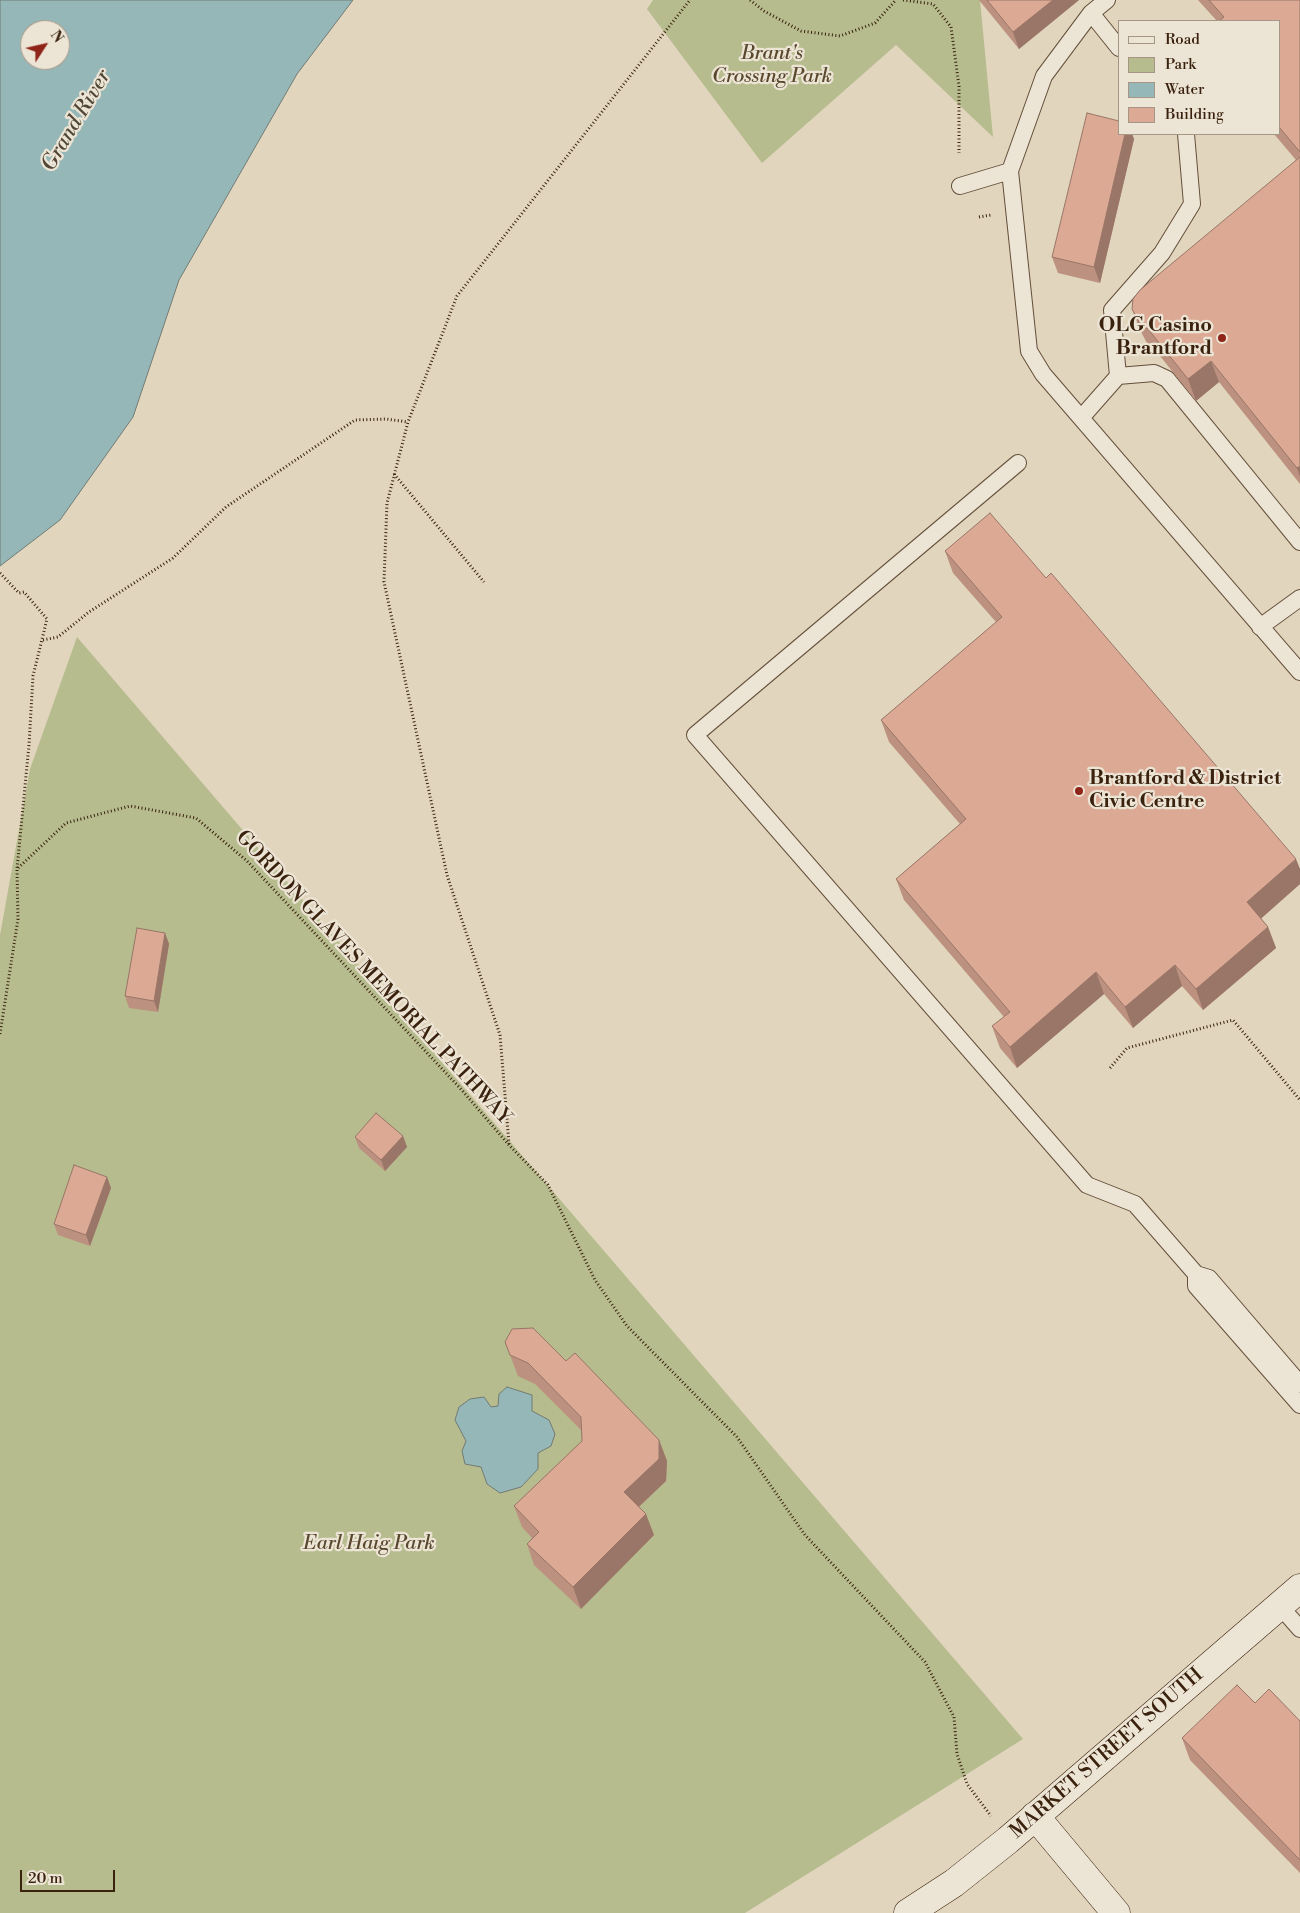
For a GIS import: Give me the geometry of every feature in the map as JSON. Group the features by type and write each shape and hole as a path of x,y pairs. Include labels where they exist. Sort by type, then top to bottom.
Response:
{"street":[{"name":"MARKET STREET SOUTH","path":"908,1913 954,1883 1008,1840 1300,1588"},
{"path":"1035,1816 1116,1913"}],"lane":[{"path":"1107,0 1091,13 1044,76 1010,171 1029,351 1043,374 1300,672"},
{"path":"1091,13 1118,47"},
{"path":"1118,376 1112,310 1162,253 1192,204 1186,135"},
{"path":"960,186 1010,171"},
{"path":"1081,418 1118,376 1154,373 1167,379 1300,542"},
{"path":"1018,463 696,735 1087,1185 1135,1204 1196,1274 1209,1278 1300,1384"},
{"path":"1260,627 1300,598"},
{"path":"1196,1274 1196,1286 1300,1405"},
{"path":"1279,1605 1300,1629"}],"path":[{"name":"GORDON GLAVES MEMORIAL PATHWAY","path":"509,1145 500,1035 447,875 384,582 387,503 408,422 457,296 690,0"},
{"path":"750,0 764,11 801,31 840,36 875,23 896,0"},
{"path":"902,0 933,4 951,27 959,86 959,152"},
{"path":"43,640 58,637 90,612 173,558 226,507 355,420 386,419 408,422"},
{"path":"394,474 484,582"},
{"path":"0,573 19,593 24,592 47,619 33,676 30,745 17,869 18,919 0,1034"},
{"name":"GORDON GLAVES MEMORIAL PATHWAY","path":"17,869 66,823 130,806 196,818 247,861 460,1088 509,1145 548,1184 595,1280 628,1326 736,1437 805,1535 925,1662 954,1717 957,1754 967,1784 1008,1840"},
{"path":"1110,1068 1127,1048 1232,1020 1300,1100"}],"green space":[{"name":"Brant's Crossing Park","path":"653,0 980,0 993,137 896,45 762,163 647,9"},
{"name":"Earl Haig Park","path":"77,637 1023,1739 745,1913 0,1913 0,935 30,769"}],"water":[{"name":"Grand River","path":"0,0 353,0 297,74 179,280 133,417 60,520 0,566"},
{"path":"507,1387 532,1395 532,1411 549,1420 555,1434 551,1446 538,1453 538,1469 521,1487 500,1493 487,1484 481,1467 465,1464 462,1451 466,1441 455,1420 459,1407 470,1399 484,1397 491,1407 498,1406 499,1394"}],"building":[{"path":"987,0 1053,0 1013,32"},
{"path":"1209,0 1300,0 1300,152 1280,128 1280,20 1220,20 1224,17"},
{"path":"1087,113 1118,121 1118,135 1125,135 1094,267 1052,257"},
{"name":"OLG Casino Brantford","path":"1300,157 1300,466 1297,468 1211,361 1188,379 1148,329 1140,324 1132,309 1133,299 1140,290"},
{"name":"Brantford & District Civic Centre","path":"990,513 1046,578 1051,573 1296,859 1247,902 1268,927 1196,989 1175,965 1125,1007 1096,972 1010,1047 992,1026 1010,1012 896,879 966,819 881,720 1002,617 945,551"},
{"path":"137,928 165,933 154,1001 125,996"},
{"path":"376,1113 403,1136 381,1160 355,1137"},
{"path":"74,1165 107,1177 86,1235 54,1224"},
{"path":"533,1328 566,1361 575,1353 659,1440 659,1459 624,1492 646,1514 573,1587 527,1544 539,1532 514,1506 582,1441 581,1417 528,1363 510,1355 505,1342 512,1329"},
{"path":"1237,1685 1255,1703 1269,1689 1300,1721 1300,1860 1182,1738"}],"place":[{"name":"OLG Casino Brantford","path":"1222,338"},
{"name":"Brantford & District Civic Centre","path":"1079,791"}]}
